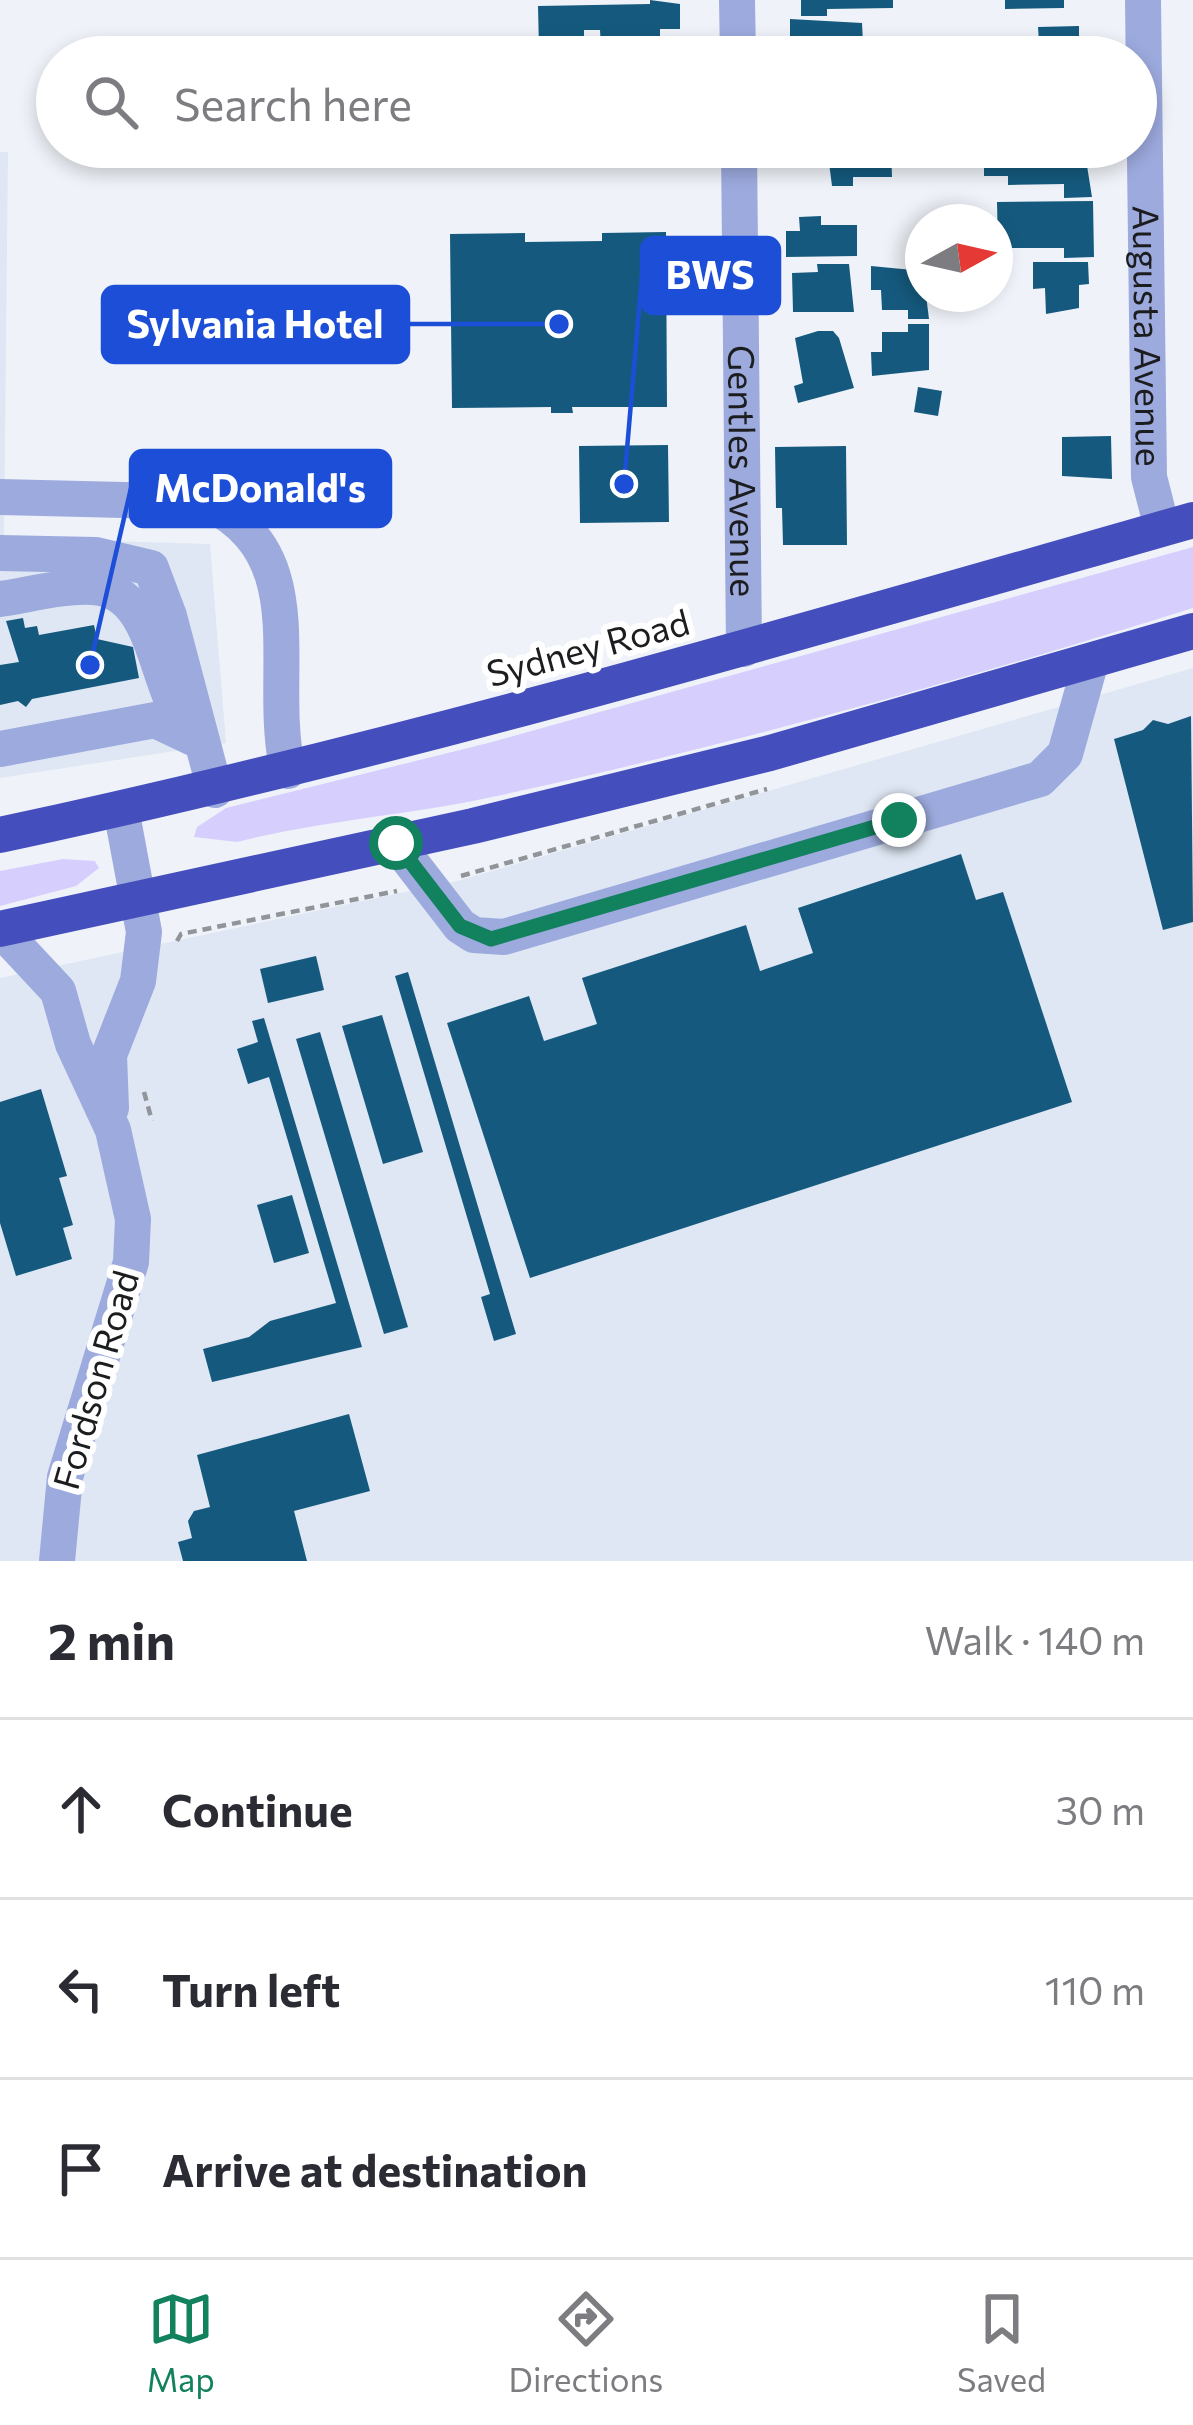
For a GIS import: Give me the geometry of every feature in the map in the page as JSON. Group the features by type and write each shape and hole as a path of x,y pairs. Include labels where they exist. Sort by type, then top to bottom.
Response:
{"highway":[{"name":"Sydney Road","path":"0,836 288,771 744,649 1178,524"},
{"path":"0,929 396,843 770,753 1193,631"}],"street":[{"path":"737,0 738,36"},
{"name":"Augusta Avenue","path":"1143,0 1143,36"},
{"name":"Gentles Avenue","path":"739,168 744,649"},
{"name":"Augusta Avenue","path":"1145,168 1149,477 1178,524"},
{"path":"0,497 206,502 236,516 259,540 279,590 279,733 288,771"},
{"path":"0,553 96,555 151,568 176,637 215,790"},
{"path":"0,599 96,586 126,599 148,633 174,711 202,742"},
{"path":"396,843 460,926 474,935 504,938 1040,779 1064,754 1090,661"},
{"path":"0,749 155,720 202,742"},
{"name":"Fordson Road","path":"57,1561 65,1477 131,1262 133,1219 112,1130 109,1055 142,964 139,898 122,809"},
{"name":"Fordson Road","path":"0,929 58,991 73,1044 112,1130"}],"path":[{"path":"174,945 181,934 426,884 773,787"},
{"path":"141,1080 152,1121"}],"shaded area":[{"path":"0,152 8,152 4,538 210,544 226,743 0,778"},
{"path":"1193,547 1193,608 1021,661 760,733 497,796 237,842 194,837 197,827 226,808 488,743"},
{"path":"1193,668 1193,1561 0,1561 0,978 457,881"},
{"path":"63,859 95,861 99,868 76,886 0,906 0,871"}],"building":[{"path":"650,0 680,4 680,29 660,29 660,36 600,36 600,30 584,30 584,36 539,36 538,6 650,4"},
{"path":"801,0 893,0 893,8 827,9 827,16 801,16"},
{"path":"1005,0 1064,0 1064,8 1005,9"},
{"path":"790,19 862,23 863,36 790,36"},
{"path":"1079,26 1079,36 1039,36 1038,27"},
{"path":"830,168 892,168 892,177 853,177 853,186 832,186"},
{"path":"984,168 1087,168 1092,197 1064,198 1064,184 1008,185 1008,176 984,176"},
{"path":"1093,201 1094,257 1064,258 1064,248 1013,248 1013,204 997,202"},
{"path":"821,216 821,225 857,225 857,256 786,257 786,231 800,231 799,217"},
{"path":"666,232 667,407 572,407 573,413 551,413 551,407 452,408 450,234 525,233 525,242 602,241 602,233"},
{"path":"1033,262 1088,262 1089,284 1079,285 1079,308 1046,314 1045,288 1033,289"},
{"path":"817,264 849,264 854,312 793,312 792,273 818,272"},
{"path":"871,266 905,269 905,310 882,310 881,290 871,290"},
{"path":"908,312 928,312 929,319 908,319"},
{"path":"908,324 929,324 929,370 872,376 871,352 882,352 882,332 908,332"},
{"path":"833,331 839,338 854,388 798,403 794,386 803,383 795,338"},
{"path":"918,387 942,391 938,416 914,412"},
{"path":"1111,436 1112,479 1062,476 1062,437"},
{"path":"668,445 669,522 580,523 579,446"},
{"path":"846,446 847,545 783,545 782,508 776,508 775,447"},
{"path":"23,618 25,628 37,626 39,635 94,625 97,639 133,647 139,678 32,699 26,707 18,701 0,705 0,665 19,662 6,621"},
{"path":"1191,716 1193,922 1163,930 1114,739 1143,730 1153,720 1168,724"},
{"path":"961,854 976,900 1003,892 1072,1102 530,1278 447,1023 529,996 544,1041 597,1024 582,978 746,925 760,971 813,953 798,908"},
{"path":"316,956 324,990 268,1003 260,969"},
{"path":"408,972 516,1334 494,1341 481,1297 490,1294 395,976"},
{"path":"382,1015 423,1152 383,1164 342,1026"},
{"path":"264,1018 362,1347 212,1382 203,1349 249,1337 270,1321 336,1303 269,1077 248,1084 237,1049 258,1042 252,1021"},
{"path":"320,1032 408,1327 384,1334 296,1039"},
{"path":"41,1089 67,1176 59,1178 73,1225 63,1228 72,1259 16,1276 0,1223 0,1102"},
{"path":"292,1195 309,1253 274,1263 257,1205"},
{"path":"349,1414 370,1491 294,1511 307,1561 183,1561 178,1542 192,1538 188,1521 194,1511 210,1507 197,1455"}],"place":[{"name":"Sylvania Hotel","path":"559,324"},
{"name":"BWS","path":"624,484"},
{"name":"McDonald's","path":"90,665"}],"route":[{"path":"396,843 460,926 491,939 899,820"}]}
